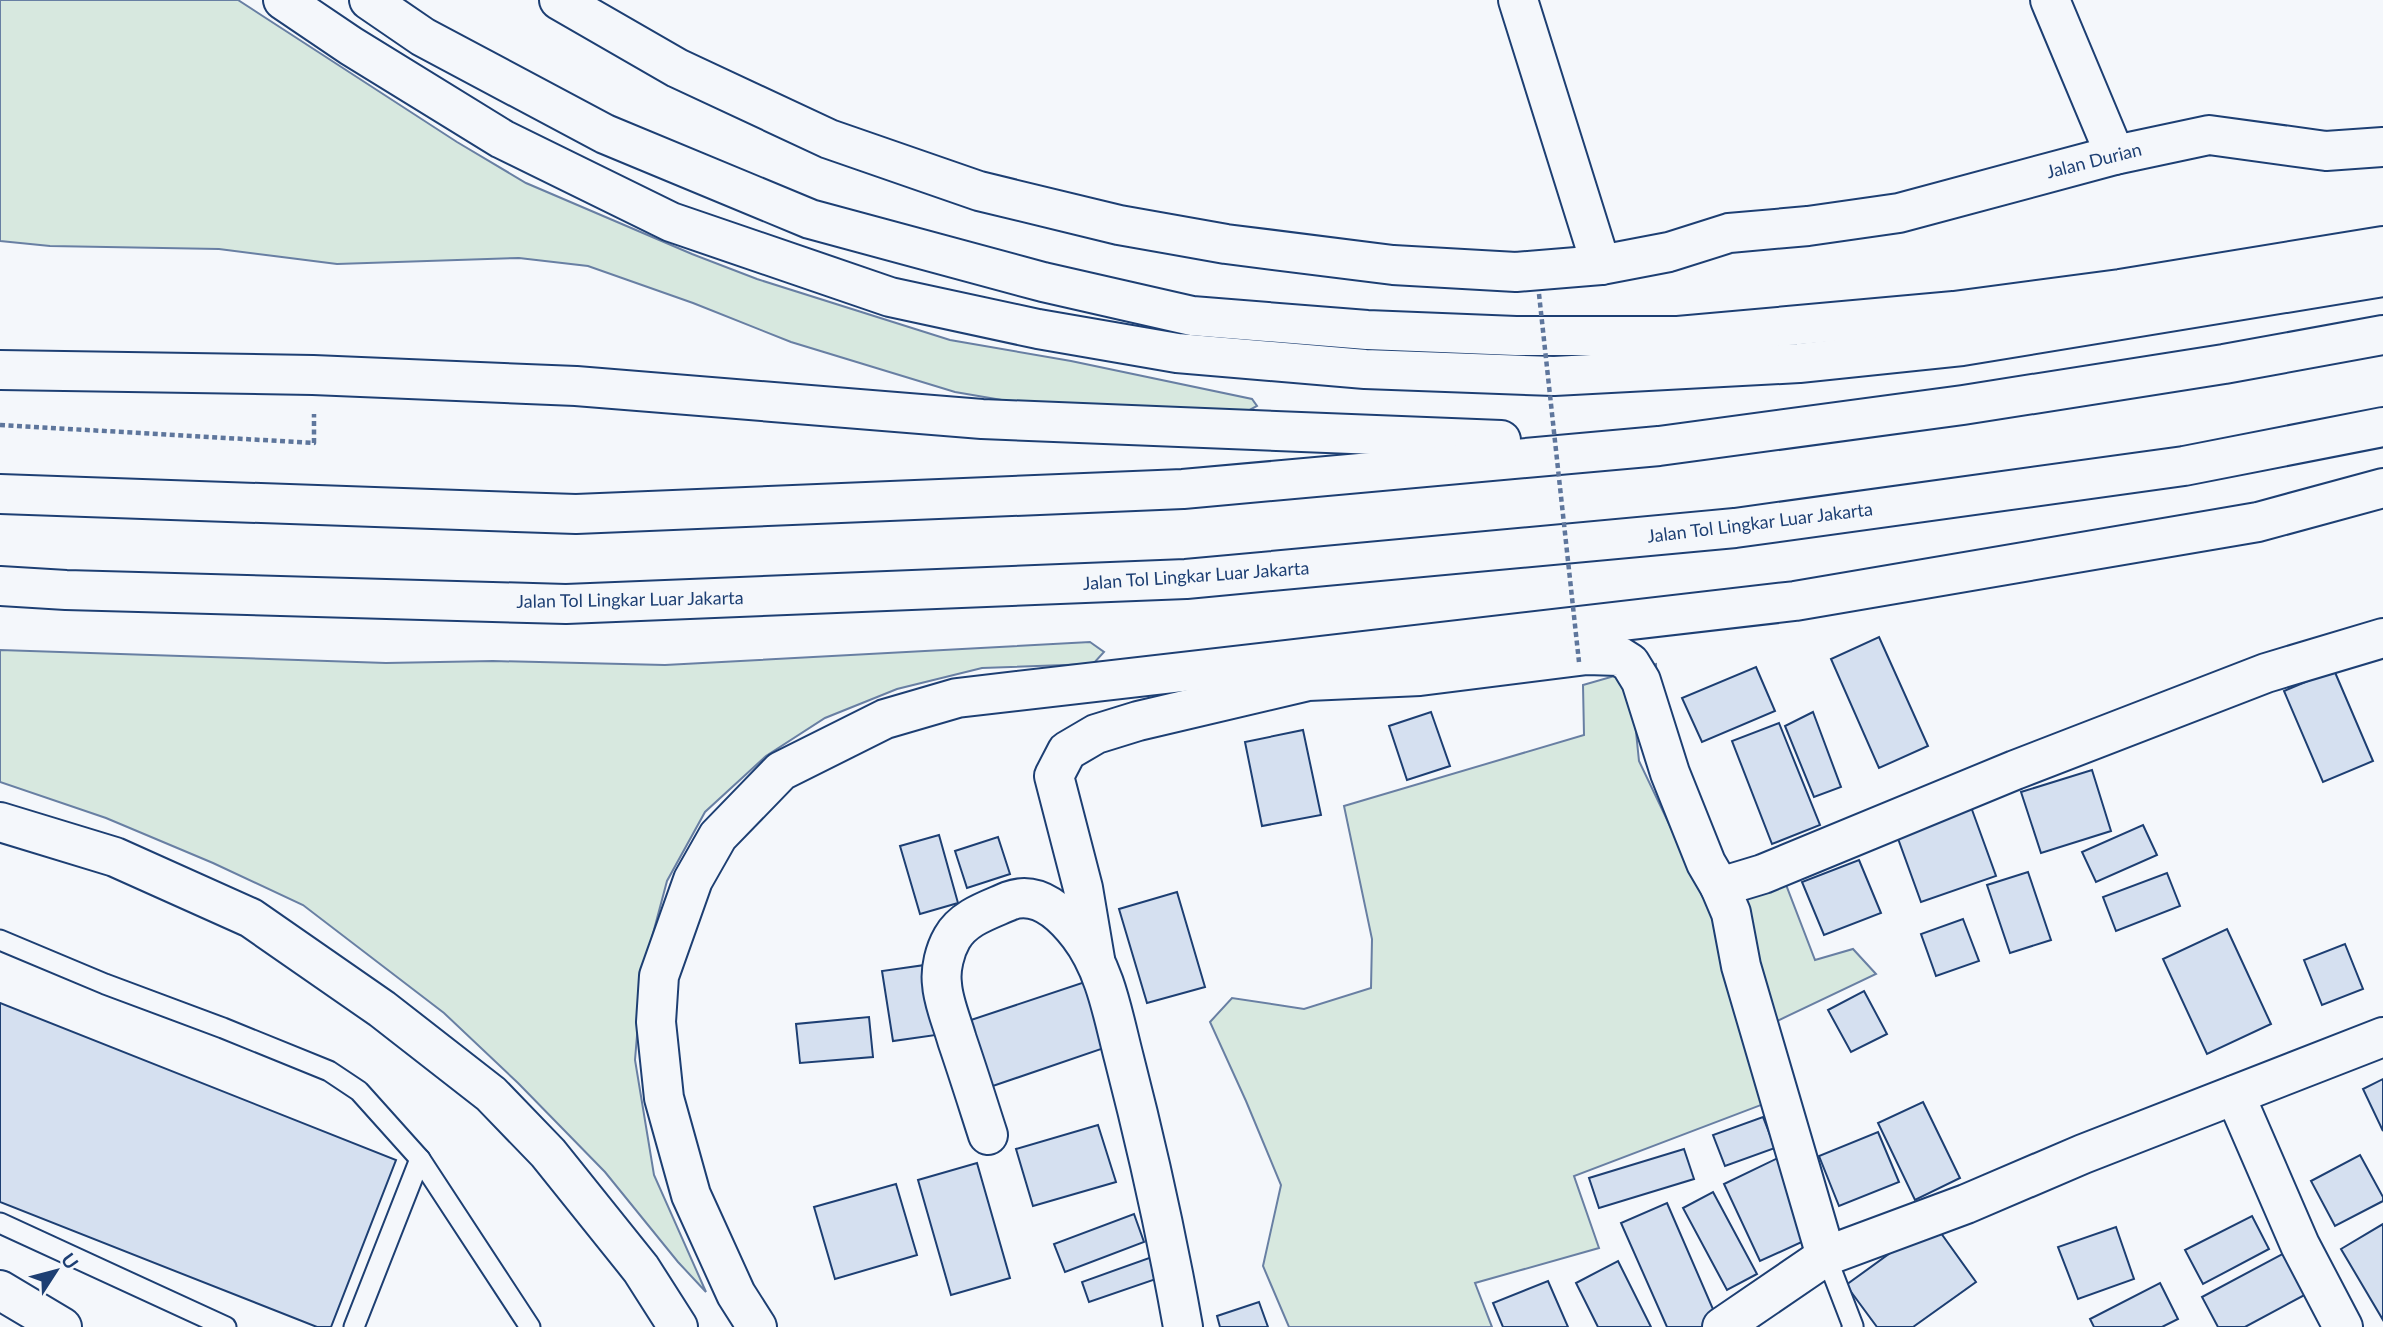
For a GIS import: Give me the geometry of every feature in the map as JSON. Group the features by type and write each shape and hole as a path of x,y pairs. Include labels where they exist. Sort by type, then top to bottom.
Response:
{"main road":[{"path":"283,0 351,46 502,139 671,222 890,297 1038,329 1177,353 1365,369 1555,376 1799,363 1962,346 2383,276"},
{"path":"369,0 422,37 605,134 810,219 1043,282 1192,316 1367,330 1489,335 1678,336 1954,311 2120,289 2383,246"},
{"name":"Jalan Durian","path":"559,0 677,68 816,134 978,191 1119,225 1226,244 1393,265 1516,272 1601,265 1670,252 1729,233 1808,226 1899,213 2115,155 2209,135 2326,151 2383,147"},
{"path":"1518,0 1601,265"},
{"path":"2050,0 2115,155"},
{"path":"0,494 576,514 1183,489 1659,446 1991,401 2224,364 2383,335"},
{"path":"0,370 313,375 576,386 982,419 1659,446"},
{"name":"Jalan Tol Lingkar Luar Jakarta","path":"0,586 566,604 1186,579 1735,528 2184,466 2383,427"},
{"path":"757,1327 736,1294 691,1195 664,1098 656,1022 659,976 693,880 718,836 781,771 885,719 957,698 1795,601 2258,522 2383,488"},
{"path":"1720,887 1763,874 2002,775 2254,678 2383,638"},
{"path":"1183,1327 1140,1119 1095,960 1083,888 1054,776 1067,751 1096,734 1138,721 1321,680 1420,676 1587,655 1619,656 1630,663 1641,681 1679,796 1706,863 1731,913 1741,967 1826,1256"},
{"path":"0,822 115,857 251,918 382,1009 491,1094 548,1153 641,1269 678,1327"},
{"path":"988,1135 950,1018 942,983 943,964 952,938 963,925 981,912 1015,899 1033,897 1049,905 1066,919 1095,960"},
{"path":"1723,1327 1826,1256 1966,1204 2083,1154 2383,1037"},
{"path":"2235,1095 2300,1245 2343,1327"},
{"path":"0,1290 62,1327"}],"lane":[{"path":"0,940 329,1072 359,1091 420,1158 530,1327"},
{"path":"354,1327 420,1158"},
{"path":"0,1223 226,1327"},
{"path":"1826,1256 1852,1327"}],"path":[{"path":"1539,294 1579,662"},
{"path":"0,425 314,443 313,375"}],"shaded area":[{"path":"0,0 238,0 457,142 526,183 692,254 757,279 950,340 1071,361 1252,399 1257,406 1246,412 1049,408 955,392 791,342 693,303 588,266 519,258 337,264 219,249 50,246 0,241"},
{"path":"1090,642 1104,652 1093,664 982,668 897,689 825,718 766,756 705,812 667,881 642,975 635,1060 654,1175 706,1292 678,1262 605,1172 518,1083 444,1013 303,905 106,818 0,782 0,650 386,663 493,661 665,665"},
{"path":"1656,664 1658,711 1635,722 1639,761 1711,912 1783,877 1815,960 1853,949 1876,974 1756,1031 1782,1097 1574,1176 1599,1248 1475,1283 1492,1327 1289,1327 1263,1266 1281,1185 1210,1022 1232,998 1304,1009 1371,988 1372,939 1344,806 1584,735 1583,685"}],"building":[{"path":"1879,637 1928,746 1879,768 1831,659"},
{"path":"1756,667 1775,711 1702,742 1682,698"},
{"path":"2334,670 2373,761 2323,782 2284,691"},
{"path":"1431,712 1450,766 1407,780 1389,726"},
{"path":"1813,712 1841,787 1814,797 1785,726"},
{"path":"1779,723 1820,825 1772,844 1732,741"},
{"path":"1303,730 1321,815 1262,826 1245,742"},
{"path":"2092,770 2111,831 2041,853 2021,792"},
{"path":"1971,807 1996,876 1921,902 1896,833"},
{"path":"2143,825 2157,855 2096,882 2082,852"},
{"path":"939,835 958,903 920,914 900,846"},
{"path":"998,837 1010,874 967,888 955,851"},
{"path":"1859,860 1881,913 1824,935 1802,882"},
{"path":"2028,872 2051,940 2010,953 1987,885"},
{"path":"2167,873 2180,906 2116,931 2103,897"},
{"path":"1177,892 1205,987 1147,1003 1119,909"},
{"path":"1963,919 1979,961 1936,976 1921,934"},
{"path":"2227,929 2271,1024 2207,1054 2163,959"},
{"path":"2345,944 2363,989 2322,1005 2304,960"},
{"path":"925,965 936,1035 893,1041 882,971"},
{"path":"1088,981 1110,1046 984,1089 962,1023"},
{"path":"1864,991 1887,1034 1851,1052 1828,1010"},
{"path":"0,1003 396,1160 331,1327 317,1327 0,1202"},
{"path":"869,1017 873,1057 800,1063 796,1024"},
{"path":"2383,1079 2383,1131 2363,1089"},
{"path":"1923,1102 1960,1178 1915,1200 1878,1123"},
{"path":"1763,1117 1775,1148 1725,1166 1713,1135"},
{"path":"1098,1125 1116,1182 1033,1206 1016,1149"},
{"path":"1878,1132 1899,1182 1839,1206 1819,1156"},
{"path":"1684,1149 1694,1179 1599,1208 1589,1178"},
{"path":"2360,1155 2383,1201 2335,1226 2311,1181"},
{"path":"1780,1157 1817,1235 1760,1261 1724,1184"},
{"path":"977,1163 1010,1278 951,1295 918,1180"},
{"path":"896,1184 917,1255 835,1279 814,1207"},
{"path":"1713,1192 1757,1274 1727,1290 1683,1208"},
{"path":"1667,1203 1719,1323 1711,1327 1667,1327 1621,1223"},
{"path":"1134,1214 1144,1242 1065,1272 1054,1244"},
{"path":"2252,1216 2269,1249 2203,1284 2185,1250"},
{"path":"1933,1222 1976,1282 1913,1327 1877,1327 1846,1285"},
{"path":"2383,1224 2383,1320 2341,1249"},
{"path":"2116,1227 2134,1279 2078,1299 2058,1247"},
{"path":"2290,1250 2312,1291 2245,1327 2218,1327 2202,1297"},
{"path":"1152,1257 1159,1278 1089,1302 1082,1282"},
{"path":"1618,1261 1651,1327 1598,1327 1576,1283"},
{"path":"1548,1281 1568,1327 1503,1327 1493,1303"},
{"path":"2160,1283 2178,1319 2162,1327 2094,1327 2090,1319"},
{"path":"1259,1302 1268,1327 1220,1327 1217,1316"}]}
